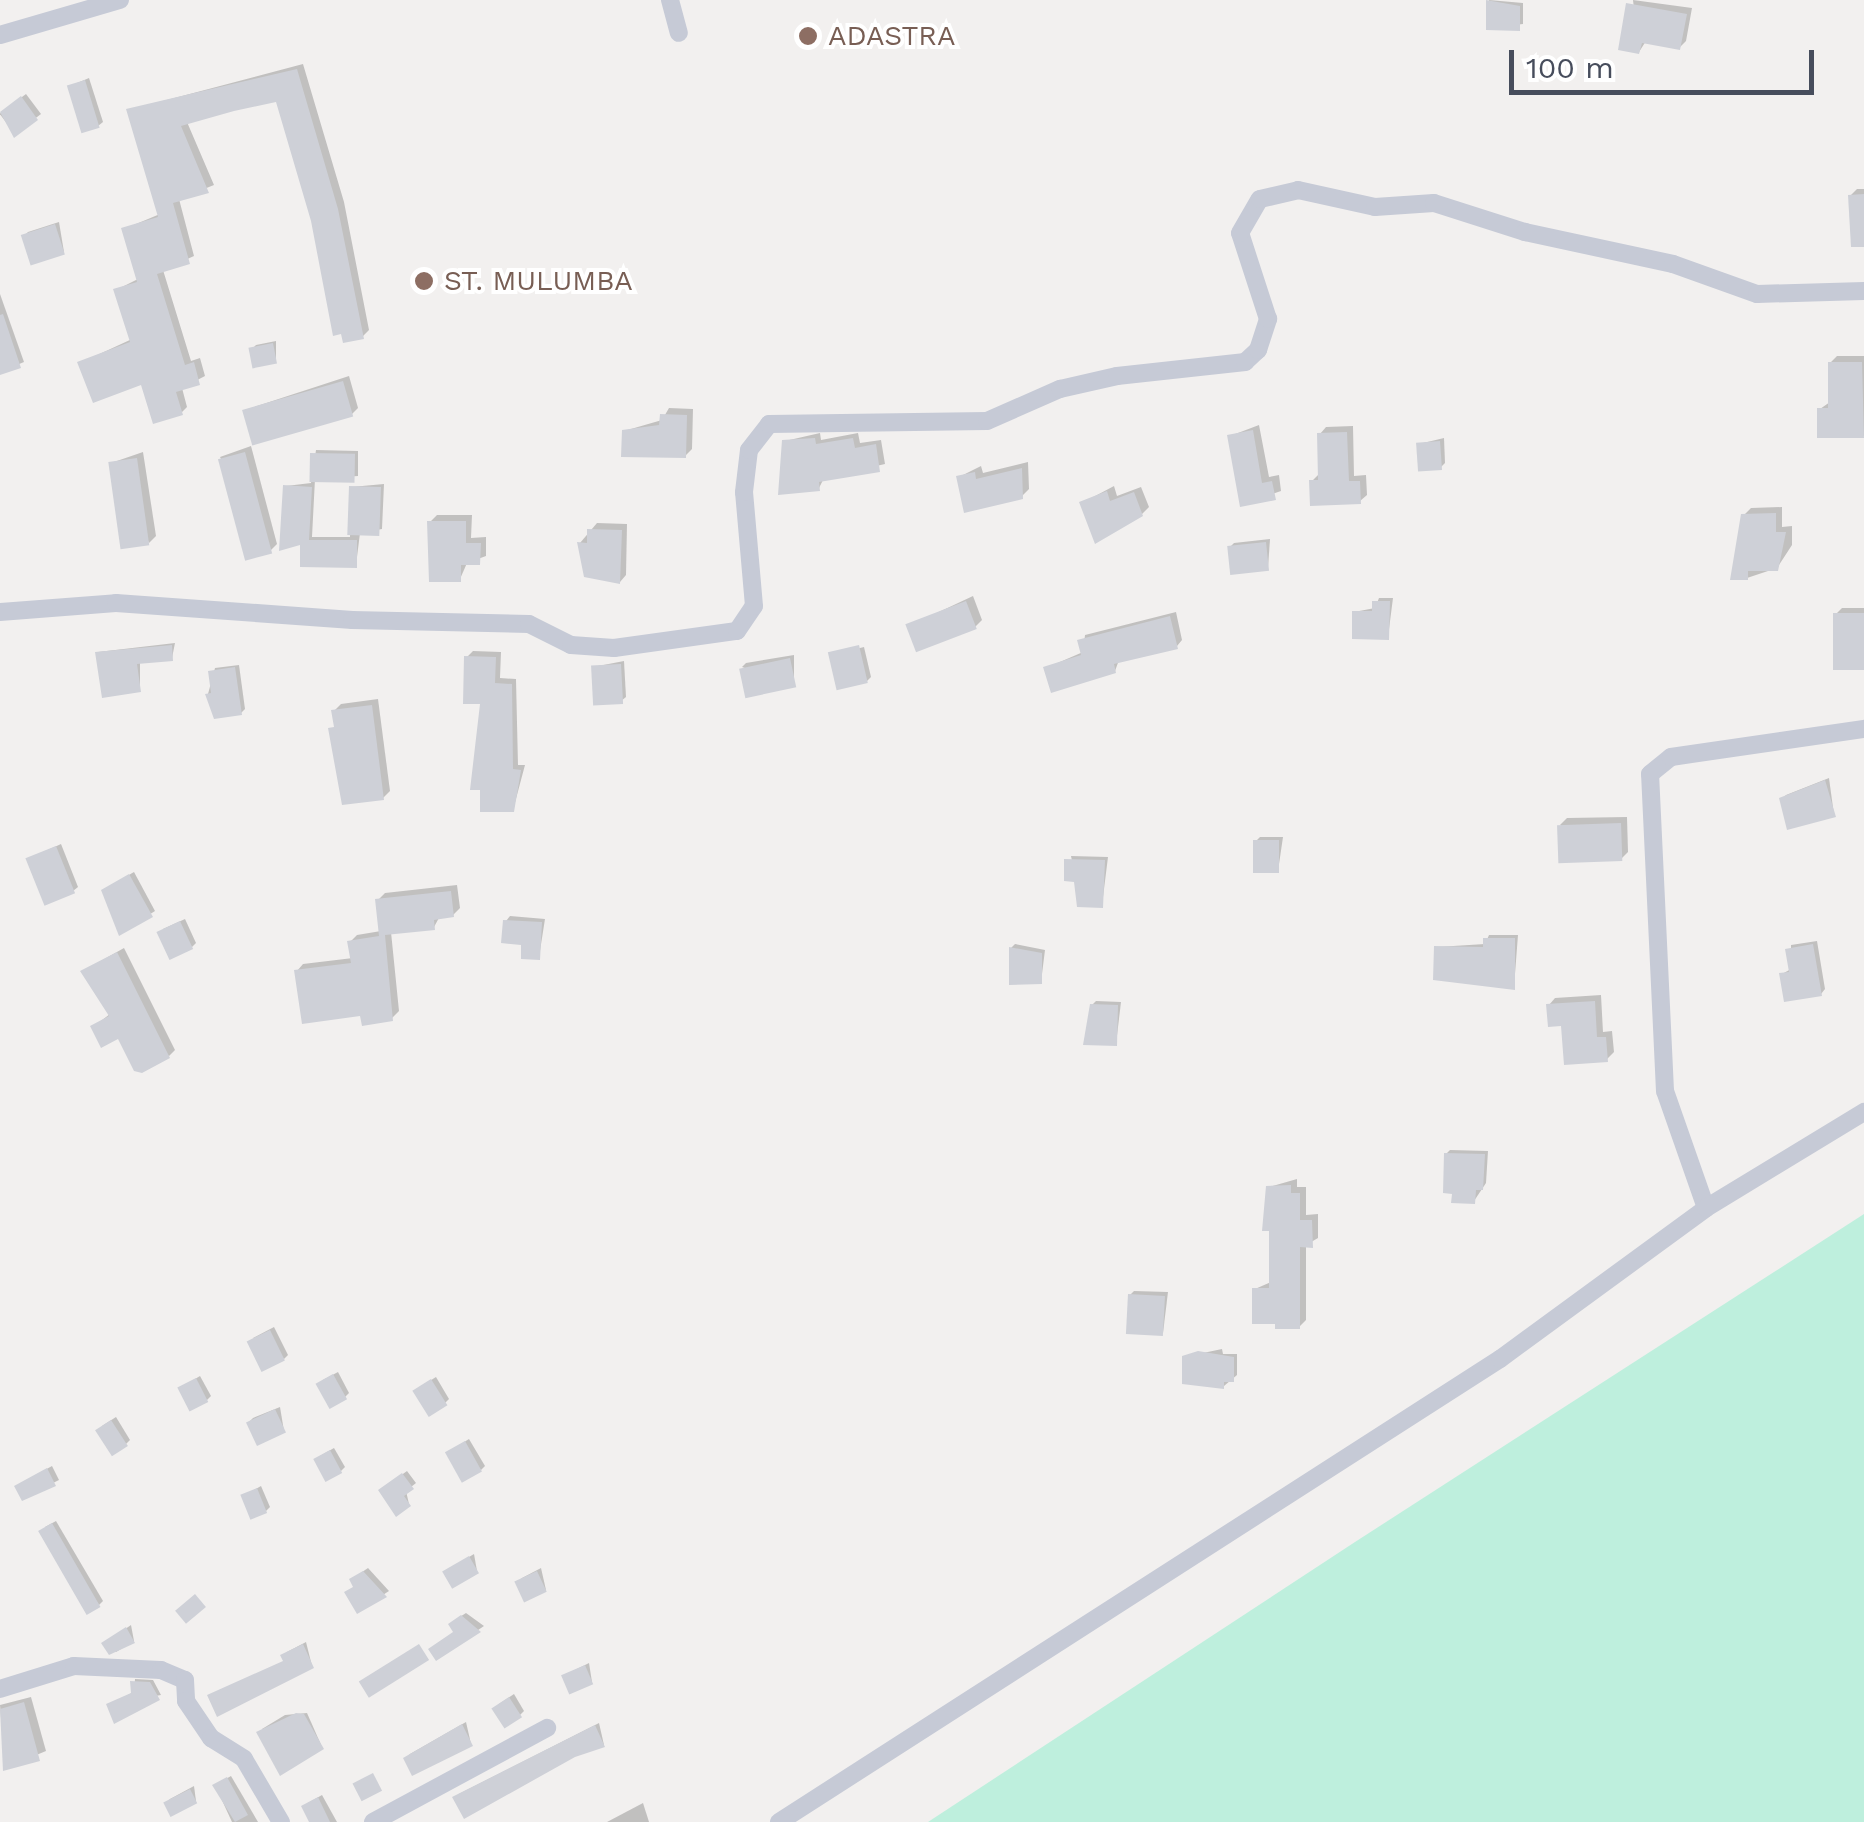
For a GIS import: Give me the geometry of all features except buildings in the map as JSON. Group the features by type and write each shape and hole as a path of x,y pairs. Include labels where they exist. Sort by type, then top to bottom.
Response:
{"street":[{"path":"0,35 62,8 120,0"},
{"path":"670,0 679,32"},
{"path":"0,612 116,603 352,620 529,624 571,645 614,648 737,631 754,606 744,492 749,450 769,424 987,421 1098,380 1245,362 1258,350 1268,319 1240,233 1260,199 1298,190 1375,207 1434,204 1525,232 1674,264 1758,294 1864,292"},
{"path":"1706,1208 1664,1091 1650,774 1671,758 1864,729"},
{"path":"778,1822 1500,1359 1706,1208 1864,1112"},
{"path":"0,1689 74,1666 162,1670 185,1680 186,1701 211,1738 244,1760 281,1822"},
{"path":"372,1822 547,1728"}],"green space":[{"path":"1864,1214 1864,1822 928,1822 1355,1542"}],"place":[{"name":"ADASTRA","path":"808,36"},
{"name":"ST. MULUMBA","path":"424,281"}]}
